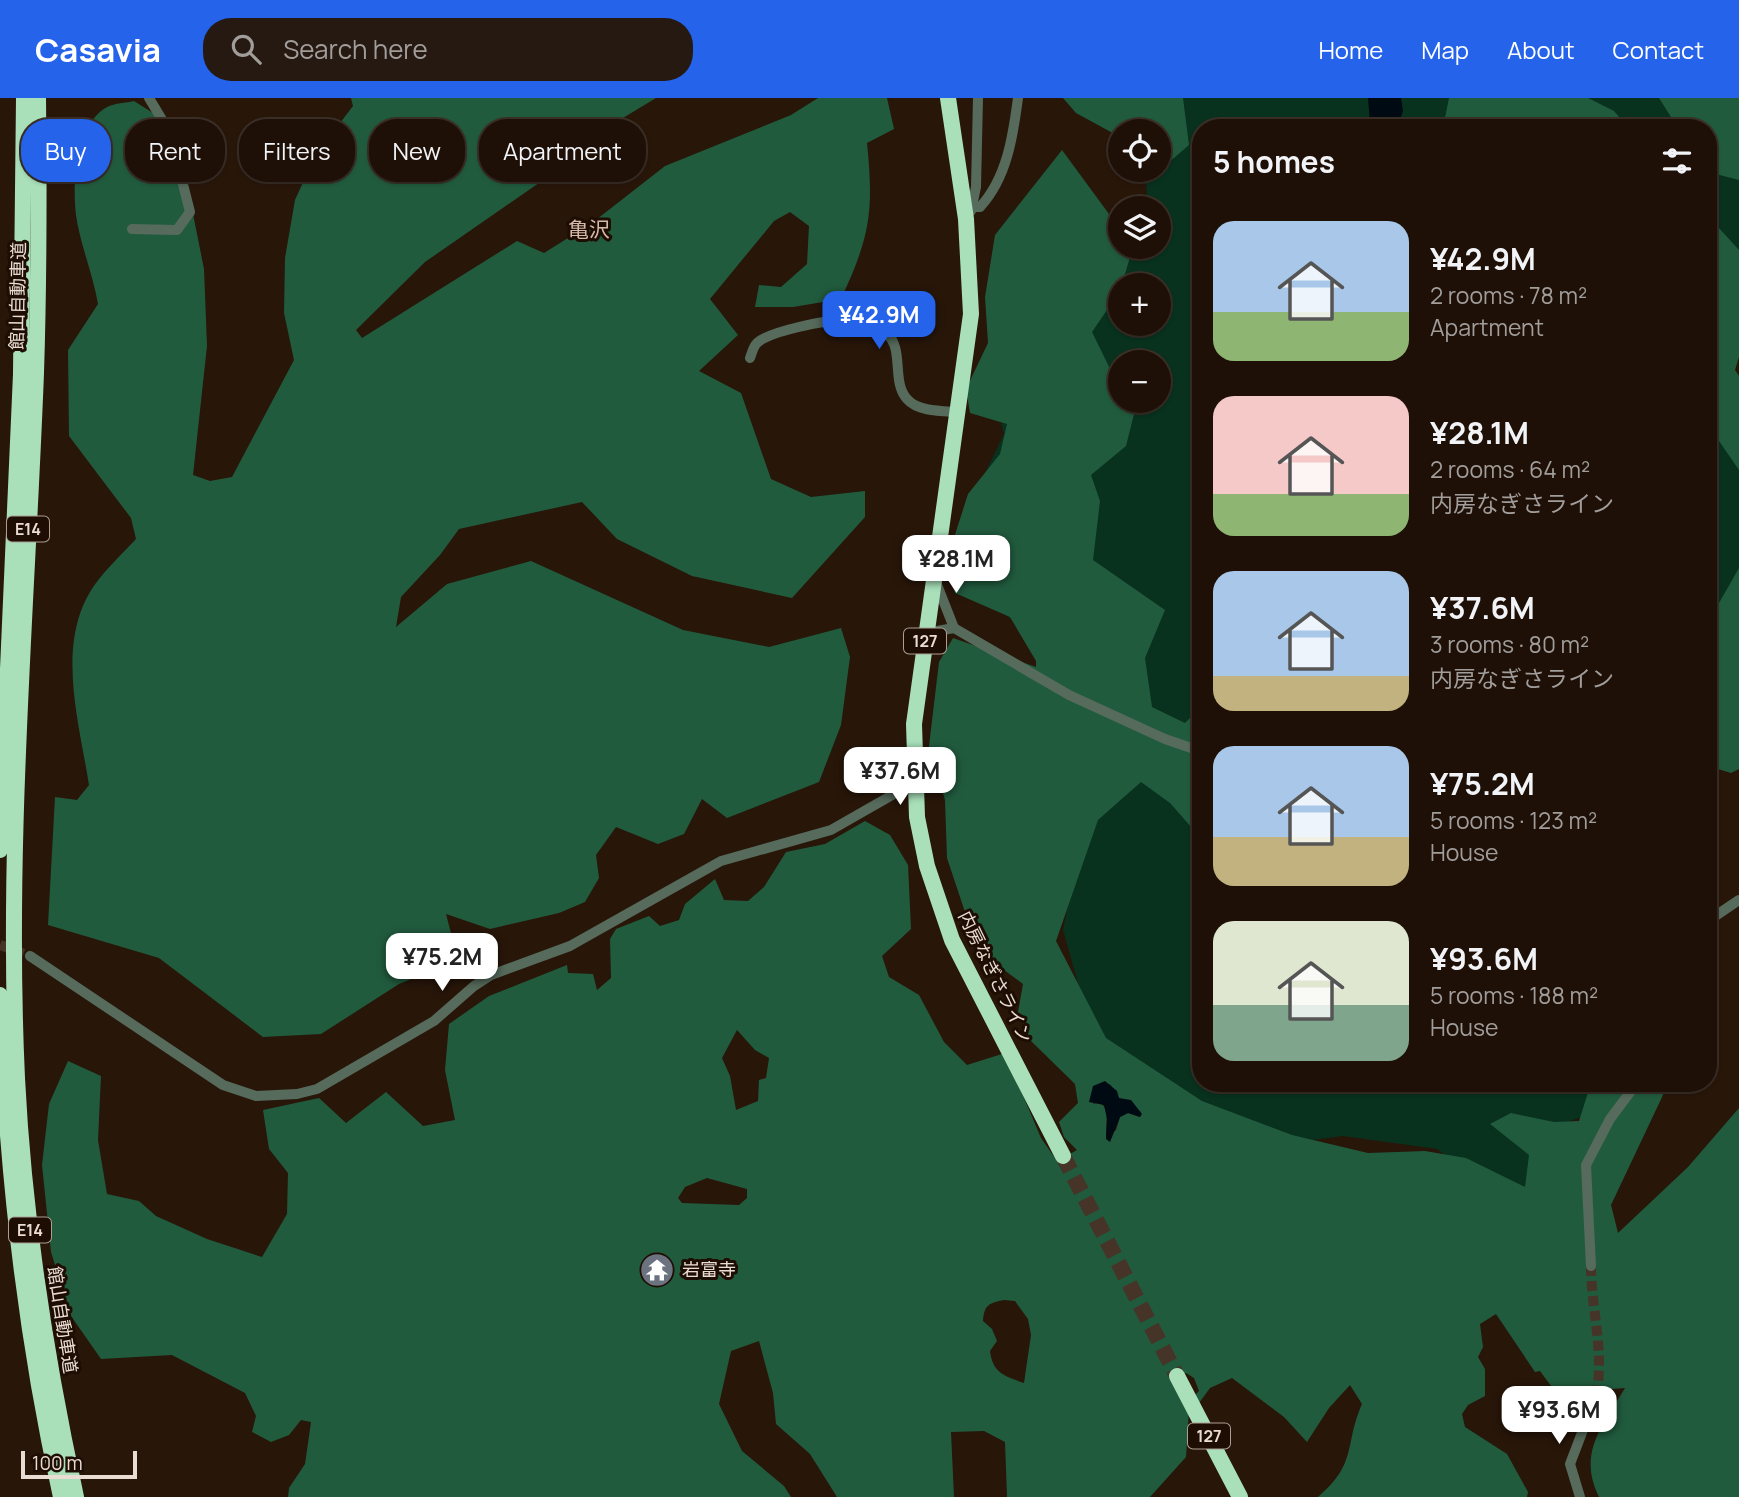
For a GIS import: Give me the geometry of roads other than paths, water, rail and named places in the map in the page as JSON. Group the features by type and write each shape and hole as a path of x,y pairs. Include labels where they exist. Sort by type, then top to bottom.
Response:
{"highway":[{"name":"館山自動車道","path":"0,850 21,374 24,98"},
{"name":"館山自動車道","path":"38,98 36,371 17,782 14,960 17,1078 33,1260 56,1402 76,1497"},
{"name":"内房なぎさライン","path":"948,98 969,213 971,314 914,723 917,817 927,866 952,940 1063,1156"},
{"name":"館山自動車道","path":"0,995 10,1178 19,1264 43,1418 61,1497"},
{"name":"127","path":"1177,1376 1240,1497"}],"street":[{"path":"132,229 177,230 190,212 190,200 170,133 149,98"},
{"path":"969,213 978,98"},
{"path":"969,213 980,207 988,198 999,175 1011,146 1018,98"},
{"path":"750,358 758,341 780,332 845,320 861,322 887,334 893,342 901,387 907,399 923,409 958,412"},
{"path":"935,576 945,610 954,628 1069,695 1165,739 1192,748"},
{"path":"926,633 954,628"},
{"path":"30,956 223,1085 256,1096 297,1094 332,1081 434,1021 474,985 491,975 570,946 721,861 831,830 915,782"},
{"path":"1717,915 1739,900"},
{"path":"1591,1266 1586,1166 1610,1119 1630,1092"},
{"path":"1580,1497 1570,1464 1596,1395"}],"tunnel":[{"path":"0,945 30,956"},
{"path":"1063,1156 1177,1376"},
{"path":"1591,1266 1599,1364 1596,1396"}],"place":[{"name":"岩富寺","path":"657,1270"}],"district":[{"name":"亀沢","path":"589,230"}]}
